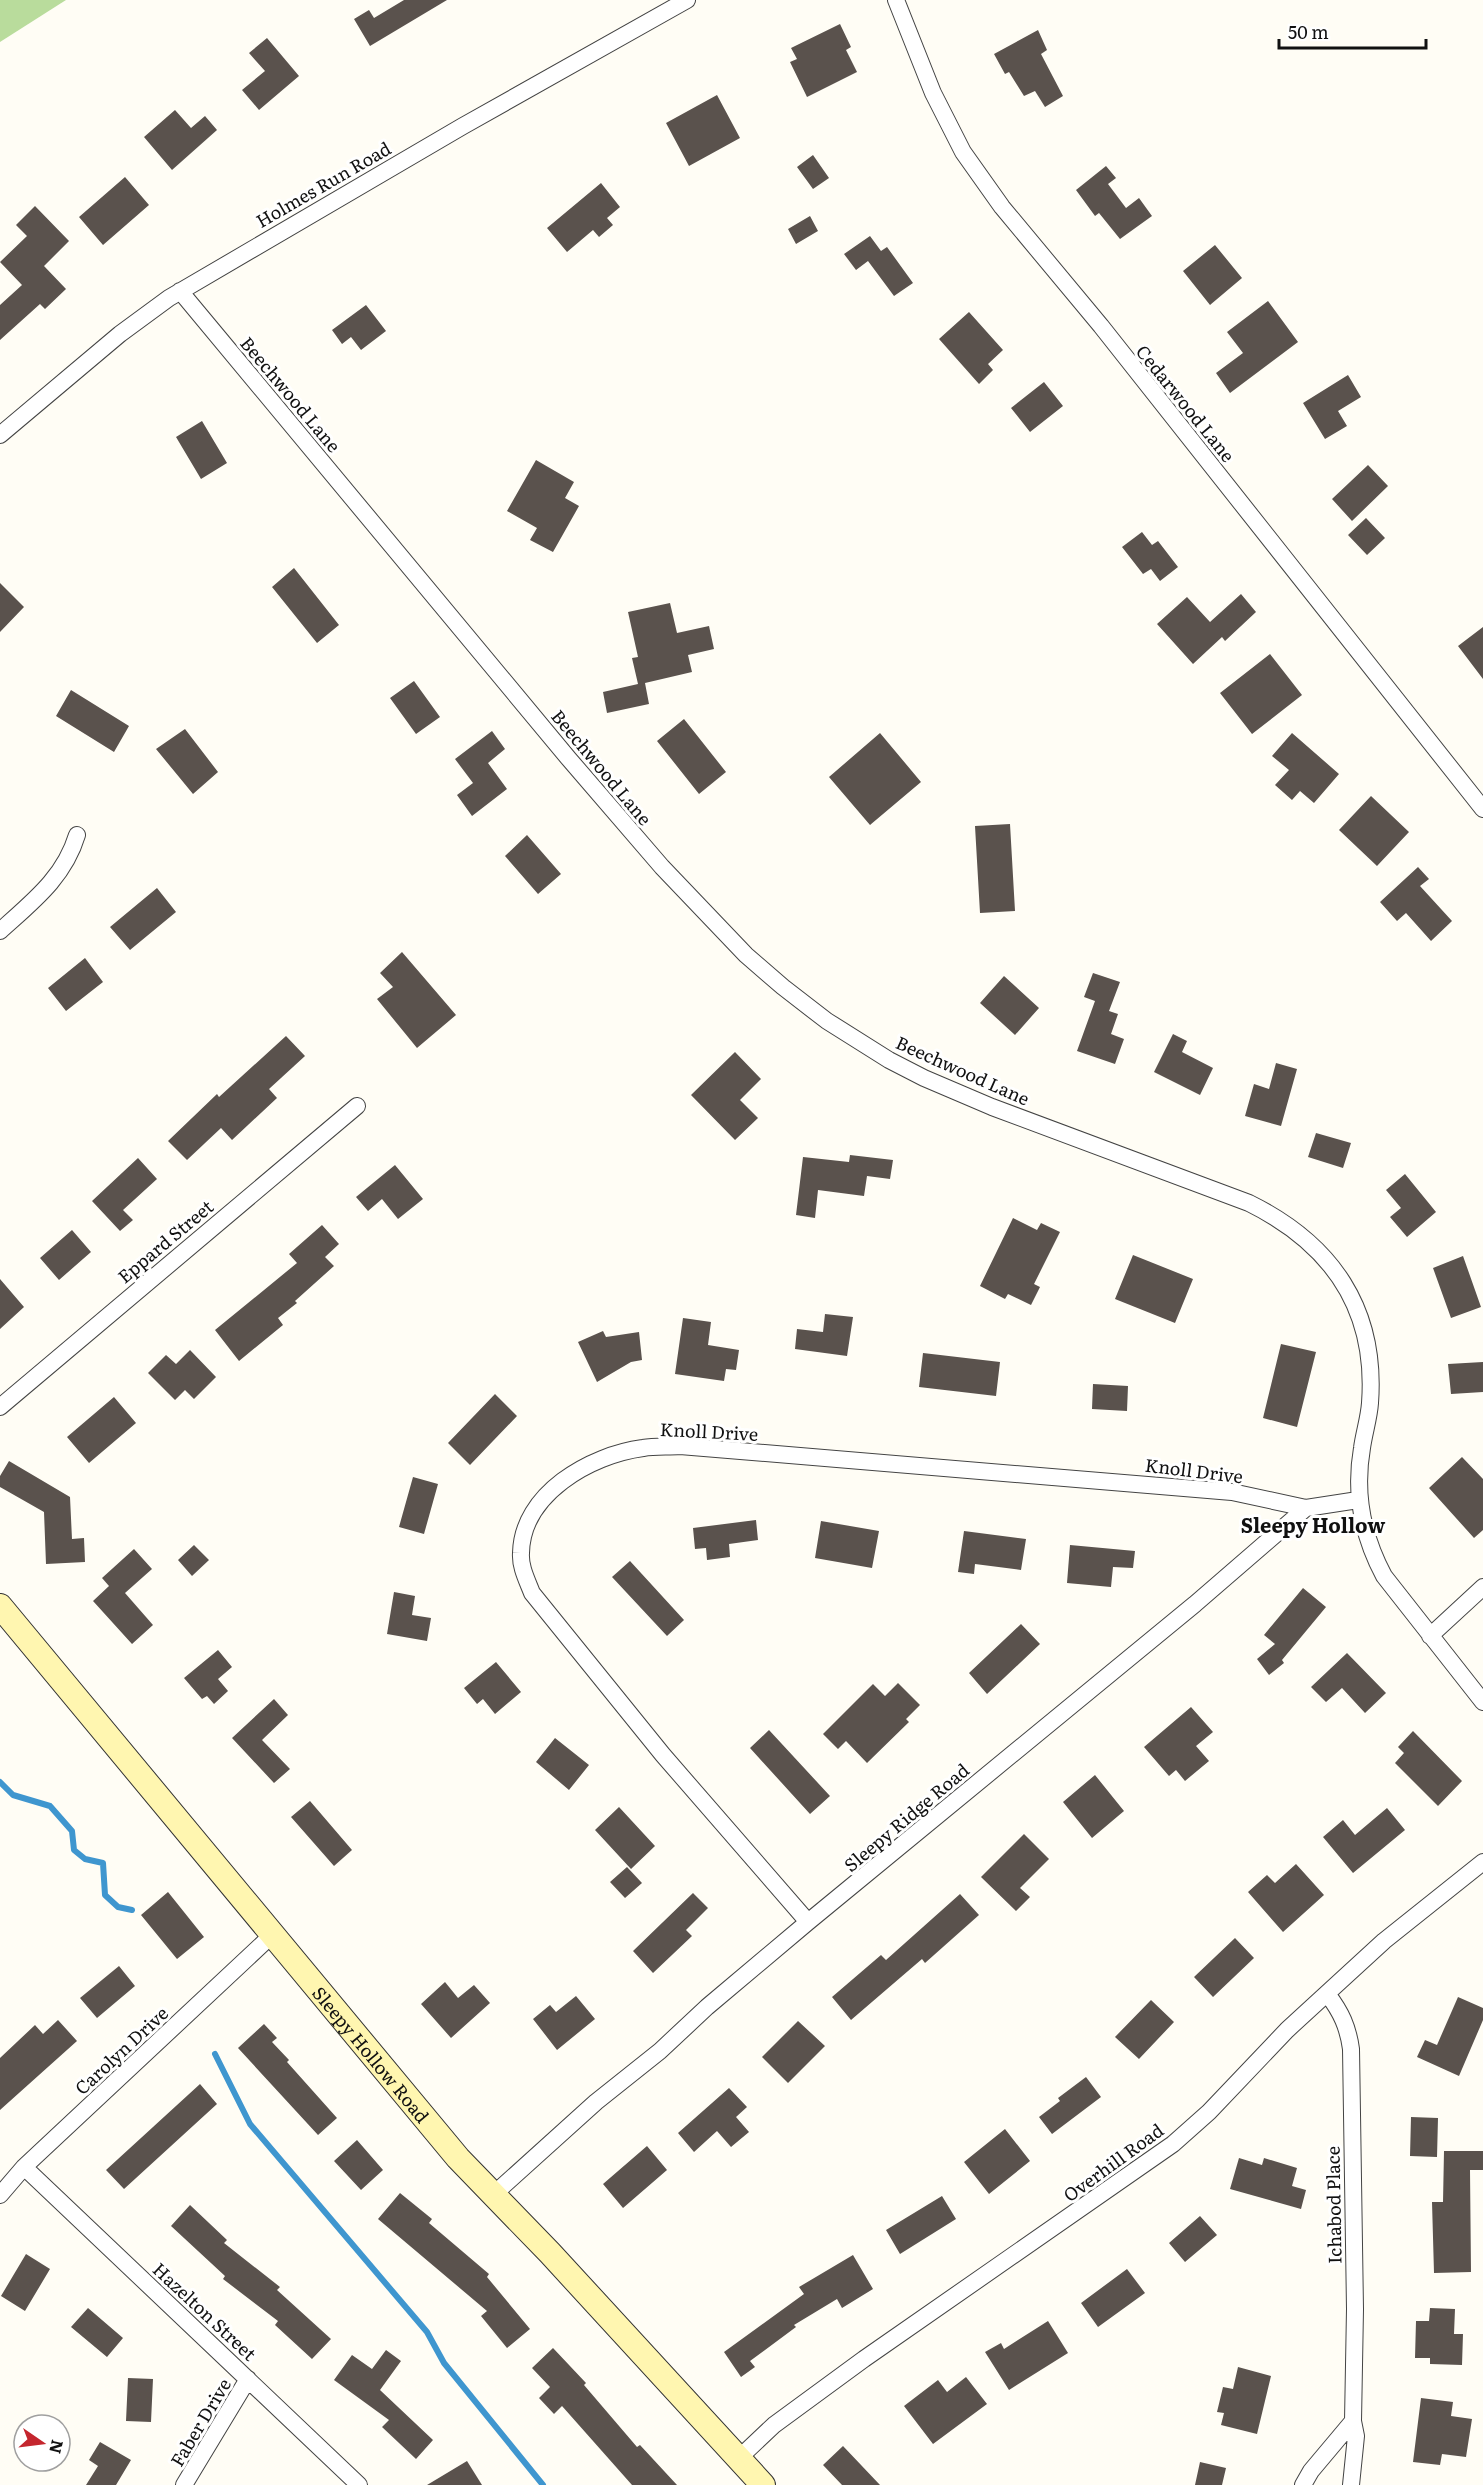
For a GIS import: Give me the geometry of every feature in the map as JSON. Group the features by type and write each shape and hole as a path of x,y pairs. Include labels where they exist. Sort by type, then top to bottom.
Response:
{"main road":[{"name":"Sleepy Hollow Road","path":"0,1606 459,2158 762,2485"}],"street":[{"name":"Holmes Run Road","path":"0,435 120,334 180,291 463,126 687,0"},
{"name":"Cedarwood Lane","path":"896,0 933,93 963,152 1002,207 1101,326 1483,809"},
{"name":"Beechwood Lane","path":"180,291 568,759 662,867 746,955 783,987 827,1021 889,1060 924,1078 992,1107 1249,1203 1277,1217 1301,1234 1326,1260 1348,1291 1361,1315 1368,1339 1371,1364 1370,1405 1358,1474 1358,1500 1364,1530 1373,1557 1384,1576 1483,1702"},
{"path":"0,931 50,886 65,867 77,835"},
{"name":"Eppard Street","path":"0,1407 357,1106"},
{"name":"Knoll Drive","path":"808,1922 663,1755 532,1593 523,1573 520,1556 531,1514 543,1499 586,1467 612,1456 643,1448 680,1446 1221,1491 1306,1508"},
{"path":"1306,1508 1358,1500"},
{"name":"Sleepy Ridge Road","path":"493,2194 596,2102 660,2051 707,2007 1186,1611 1306,1508"},
{"path":"1430,1636 1483,1587"},
{"name":"Overhill Road","path":"738,2459 774,2425 864,2359 1173,2144 1209,2112 1287,2030 1328,1995 1383,1941 1483,1862"},
{"name":"Carolyn Drive","path":"0,2195 24,2167 272,1935"},
{"name":"Ichabod Place","path":"1328,1995 1341,2011 1348,2030 1351,2049 1355,2309 1353,2421 1356,2436 1351,2485"},
{"name":"Hazelton Street","path":"24,2167 359,2485"},
{"name":"Faber Drive","path":"184,2485 248,2379"},
{"path":"1303,2485 1311,2471 1353,2421"}],"green space":[{"path":"0,0 66,0 0,42"}],"building":[{"path":"404,0 447,0 370,46 354,19 369,10 374,18"},
{"path":"840,24 851,47 846,50 857,72 807,97 790,62 797,59 791,48"},
{"path":"1038,30 1047,50 1041,54 1063,96 1045,107 1035,91 1024,96 1009,72 1005,74 994,54"},
{"path":"267,38 299,76 259,110 242,90 265,71 249,53"},
{"path":"717,95 740,138 689,166 666,123"},
{"path":"175,110 191,128 205,116 217,130 172,170 144,137"},
{"path":"813,155 829,178 813,189 797,167"},
{"path":"1106,166 1116,178 1108,184 1126,208 1139,198 1152,216 1120,239 1099,213 1095,216 1076,190"},
{"path":"125,177 149,205 103,245 79,217"},
{"path":"601,183 620,207 607,218 613,225 599,237 593,230 567,252 547,228"},
{"path":"35,206 69,241 44,266 66,289 45,309 40,304 0,340 0,305 22,285 0,262 27,236 16,225"},
{"path":"810,216 818,231 796,244 788,229"},
{"path":"870,236 881,251 887,247 913,283 894,296 868,261 856,270 844,254"},
{"path":"1215,245 1242,278 1210,305 1183,271"},
{"path":"1268,301 1298,342 1230,393 1216,373 1243,353 1227,332"},
{"path":"366,305 386,331 361,350 351,337 342,344 332,330"},
{"path":"969,312 1003,350 988,364 993,370 979,384 939,339"},
{"path":"1348,375 1361,397 1338,411 1347,426 1325,439 1303,403"},
{"path":"1044,382 1063,406 1030,432 1011,408"},
{"path":"202,421 227,463 201,479 176,437"},
{"path":"536,460 574,482 565,498 579,506 553,552 530,540 537,528 507,511"},
{"path":"1368,465 1388,486 1352,521 1332,499"},
{"path":"1366,518 1385,538 1367,555 1348,535"},
{"path":"1142,532 1152,545 1158,541 1178,567 1160,581 1151,569 1143,574 1122,547"},
{"path":"294,568 339,625 317,643 272,587"},
{"path":"0,583 24,607 0,632"},
{"path":"1241,594 1256,612 1225,641 1222,637 1193,664 1157,624 1187,597 1210,622"},
{"path":"670,603 677,633 709,626 714,649 688,655 692,672 645,683 649,704 607,713 603,692 638,684 632,658 638,657 628,612"},
{"path":"1483,627 1483,679 1458,646"},
{"path":"1270,654 1302,695 1252,734 1220,693"},
{"path":"414,681 440,717 416,734 390,698"},
{"path":"71,690 129,726 114,752 56,716"},
{"path":"684,719 726,772 699,794 657,741"},
{"path":"185,729 218,772 193,794 156,749"},
{"path":"492,731 505,749 488,763 507,789 472,816 457,795 473,783 455,759"},
{"path":"880,733 921,782 870,825 829,777"},
{"path":"1292,733 1339,774 1314,803 1300,791 1292,800 1275,785 1289,770 1272,756"},
{"path":"1371,796 1409,832 1377,866 1339,830"},
{"path":"1010,824 1015,911 980,913 975,826"},
{"path":"527,835 561,874 538,894 505,856"},
{"path":"1418,867 1429,879 1420,886 1452,921 1431,941 1406,913 1397,921 1380,902"},
{"path":"157,888 176,912 130,950 110,927"},
{"path":"402,952 456,1015 417,1048 377,999 393,987 380,973"},
{"path":"85,958 103,982 66,1011 48,988"},
{"path":"1093,973 1120,982 1109,1011 1118,1014 1111,1034 1124,1039 1115,1064 1077,1051 1095,1001 1084,997"},
{"path":"1004,976 1039,1008 1015,1035 980,1003"},
{"path":"1173,1034 1187,1041 1182,1052 1213,1068 1200,1095 1154,1072"},
{"path":"286,1036 305,1056 269,1089 277,1098 232,1140 221,1128 187,1160 168,1141 217,1094 219,1097"},
{"path":"735,1052 761,1079 740,1100 758,1118 735,1140 691,1095"},
{"path":"1276,1063 1297,1069 1281,1126 1245,1116 1254,1084 1269,1089"},
{"path":"1316,1133 1351,1143 1343,1168 1308,1157"},
{"path":"850,1155 893,1160 890,1179 867,1176 864,1196 818,1190 815,1218 796,1215 803,1157 849,1162"},
{"path":"138,1158 157,1179 123,1210 133,1220 120,1231 92,1201"},
{"path":"395,1165 423,1199 398,1219 382,1199 368,1211 356,1197"},
{"path":"1405,1174 1436,1212 1407,1237 1390,1217 1401,1208 1386,1190"},
{"path":"1013,1218 1037,1230 1041,1223 1060,1232 1034,1284 1040,1287 1031,1305 1008,1294 1005,1299 980,1286"},
{"path":"322,1225 339,1244 325,1257 334,1266 295,1301 297,1303 278,1318 283,1325 239,1361 215,1330 297,1263 289,1254"},
{"path":"72,1230 91,1252 59,1280 40,1258"},
{"path":"1133,1255 1193,1279 1175,1323 1115,1299"},
{"path":"1463,1256 1481,1307 1451,1318 1433,1268"},
{"path":"0,1279 24,1307 0,1329"},
{"path":"825,1314 853,1317 847,1356 795,1349 797,1329 823,1332"},
{"path":"683,1318 711,1322 708,1345 739,1350 736,1370 726,1369 724,1381 675,1374"},
{"path":"603,1331 606,1337 639,1332 642,1360 631,1362 597,1382 578,1342"},
{"path":"1281,1344 1316,1352 1297,1427 1263,1418"},
{"path":"190,1350 216,1377 194,1399 185,1390 175,1400 148,1373 166,1355 176,1364"},
{"path":"923,1353 1000,1362 996,1396 919,1387"},
{"path":"1483,1362 1483,1392 1451,1394 1448,1364"},
{"path":"1093,1384 1128,1386 1127,1411 1092,1409"},
{"path":"495,1394 517,1416 470,1465 448,1443"},
{"path":"114,1397 136,1423 89,1463 67,1437"},
{"path":"1462,1457 1483,1479 1483,1530 1474,1538 1429,1488"},
{"path":"9,1461 70,1497 72,1539 84,1538 85,1562 46,1564 44,1512 0,1487 0,1476"},
{"path":"413,1477 438,1484 424,1534 399,1527"},
{"path":"756,1520 758,1540 729,1544 730,1557 707,1560 706,1548 695,1549 693,1528"},
{"path":"821,1521 879,1531 872,1568 815,1558"},
{"path":"964,1531 1026,1539 1021,1570 975,1564 974,1574 958,1572"},
{"path":"194,1545 209,1560 192,1576 178,1560"},
{"path":"1070,1545 1135,1551 1133,1568 1113,1567 1111,1587 1067,1583"},
{"path":"134,1549 152,1569 125,1593 153,1625 132,1644 93,1601 109,1586 102,1578"},
{"path":"630,1561 684,1620 667,1636 612,1577"},
{"path":"1303,1588 1326,1607 1282,1660 1284,1663 1269,1675 1257,1659 1275,1644 1264,1635"},
{"path":"394,1592 415,1596 412,1615 431,1618 427,1641 387,1634"},
{"path":"1021,1624 1040,1644 987,1694 969,1673"},
{"path":"218,1650 232,1667 218,1679 228,1691 214,1704 207,1696 202,1699 184,1678"},
{"path":"1347,1653 1386,1693 1365,1713 1342,1688 1326,1702 1311,1687"},
{"path":"496,1662 521,1692 495,1714 483,1699 477,1704 464,1688"},
{"path":"898,1683 920,1705 906,1719 909,1722 867,1763 846,1741 838,1749 823,1734 873,1684 885,1696"},
{"path":"274,1699 288,1715 262,1740 290,1769 274,1783 232,1738"},
{"path":"1191,1707 1213,1732 1196,1746 1209,1761 1185,1781 1176,1770 1169,1776 1144,1747"},
{"path":"769,1730 830,1796 810,1814 750,1748"},
{"path":"1413,1731 1462,1781 1438,1806 1395,1763 1404,1753 1398,1747"},
{"path":"555,1738 589,1765 569,1790 536,1762"},
{"path":"1095,1775 1124,1811 1092,1838 1063,1802"},
{"path":"310,1801 352,1850 334,1866 291,1817"},
{"path":"619,1807 655,1846 631,1869 595,1830"},
{"path":"1387,1808 1405,1830 1353,1873 1323,1837 1343,1820 1355,1835"},
{"path":"1024,1834 1049,1859 1020,1888 1030,1897 1016,1911 981,1877"},
{"path":"1296,1864 1324,1895 1283,1932 1248,1892 1267,1875 1275,1883"},
{"path":"627,1867 642,1883 625,1898 610,1882"},
{"path":"168,1892 204,1937 177,1959 141,1915"},
{"path":"693,1893 708,1908 686,1930 692,1936 653,1973 633,1951"},
{"path":"960,1894 979,1915 925,1963 922,1959 851,2020 832,1997 881,1955 886,1960"},
{"path":"1235,1938 1254,1958 1213,1997 1194,1977"},
{"path":"119,1966 135,1986 97,2018 80,1998"},
{"path":"445,1982 458,1998 474,1985 490,2003 451,2038 421,2004"},
{"path":"576,1996 595,2019 557,2050 533,2019 550,2005 556,2012"},
{"path":"1458,1997 1483,2008 1483,2020 1459,2076 1417,2057 1425,2040 1437,2045"},
{"path":"1151,2000 1174,2022 1139,2059 1115,2037"},
{"path":"58,2020 77,2041 0,2110 0,2058 35,2025 43,2034"},
{"path":"798,2021 825,2046 788,2083 762,2057"},
{"path":"264,2024 277,2038 272,2042 289,2060 287,2062 337,2118 318,2135 238,2048"},
{"path":"1086,2077 1101,2097 1052,2134 1039,2117 1060,2101 1058,2098"},
{"path":"200,2084 217,2104 124,2189 106,2170"},
{"path":"729,2088 747,2107 736,2117 749,2132 731,2147 717,2131 694,2152 678,2133"},
{"path":"1411,2117 1438,2118 1437,2157 1410,2156"},
{"path":"1005,2129 1030,2161 989,2194 964,2162"},
{"path":"357,2140 383,2170 361,2190 334,2161"},
{"path":"647,2146 667,2170 623,2208 603,2184"},
{"path":"1444,2151 1483,2151 1483,2170 1470,2170 1471,2272 1434,2273 1432,2202 1443,2202"},
{"path":"1239,2158 1262,2165 1264,2158 1297,2168 1292,2186 1306,2190 1301,2209 1230,2189"},
{"path":"400,2193 432,2219 429,2223 489,2274 487,2277 530,2329 507,2348 481,2316 487,2311 378,2219"},
{"path":"942,2196 956,2219 900,2254 886,2230"},
{"path":"190,2205 227,2240 224,2243 280,2287 277,2290 331,2339 312,2359 275,2325 278,2321 223,2279 225,2276 171,2226"},
{"path":"1200,2216 1217,2235 1185,2262 1169,2243"},
{"path":"26,2254 50,2269 25,2311 1,2296"},
{"path":"853,2255 873,2289 842,2308 837,2299 794,2325 796,2327 750,2361 755,2367 741,2377 724,2352 804,2294 799,2287"},
{"path":"1127,2269 1145,2293 1098,2327 1081,2303"},
{"path":"88,2308 123,2338 107,2357 71,2327"},
{"path":"1430,2308 1455,2309 1454,2334 1463,2334 1462,2365 1430,2364 1430,2358 1415,2358 1416,2321 1429,2321"},
{"path":"1048,2321 1068,2353 1009,2390 985,2352 1001,2343 1004,2349"},
{"path":"553,2348 586,2383 584,2385 637,2447 640,2445 677,2485 632,2485 562,2406 554,2414 539,2398 550,2387 532,2368"},
{"path":"386,2350 401,2361 380,2390 433,2440 416,2459 382,2427 389,2420 334,2380 352,2355 372,2369"},
{"path":"1238,2367 1271,2376 1257,2434 1221,2425 1224,2413 1217,2412 1223,2387 1233,2389"},
{"path":"966,2377 987,2404 933,2444 904,2406 938,2380 947,2392"},
{"path":"128,2378 153,2379 151,2422 126,2421"},
{"path":"1421,2398 1453,2402 1451,2416 1472,2419 1466,2457 1442,2454 1440,2465 1413,2462"},
{"path":"100,2442 131,2460 116,2485 86,2485 98,2466 89,2460"},
{"path":"843,2446 880,2485 842,2485 823,2465"},
{"path":"467,2461 482,2485 427,2485"},
{"path":"1200,2462 1226,2468 1222,2485 1195,2485"}],"waterway":[{"path":"0,1782 13,1795 50,1806 72,1831 74,1850 85,1859 103,1863 105,1895 118,1907 132,1910"},
{"path":"215,2054 250,2124 427,2332 444,2363 543,2485"}],"district":[{"name":"Sleepy Hollow","path":"1313,1524"}]}
